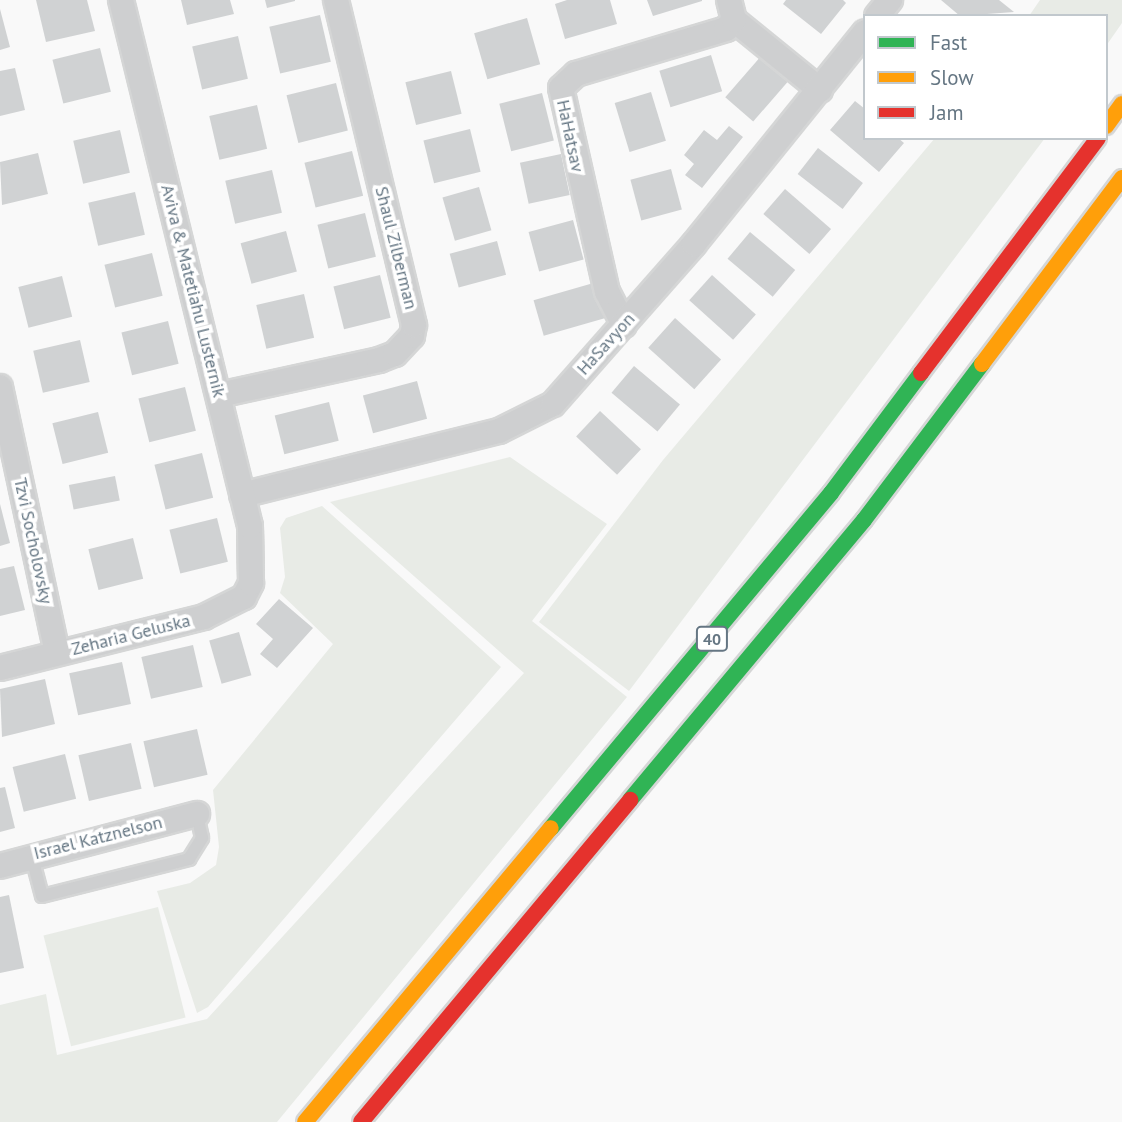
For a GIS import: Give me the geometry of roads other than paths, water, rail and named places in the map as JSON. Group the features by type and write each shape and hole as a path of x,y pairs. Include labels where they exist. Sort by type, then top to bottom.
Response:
{"highway":[{"path":"1108,123 1122,104"},
{"name":"40","path":"305,1122 831,493 1096,140"},
{"name":"40","path":"361,1122 864,520 1122,178"}],"street":[{"name":"Aviva & Matetiahu Lusternik","path":"121,0 242,495 253,545 251,583"},
{"name":"Shaul Zilberman","path":"219,395 379,360 395,354 412,336 414,324 336,0"},
{"path":"879,14 890,0"},
{"name":"HaHatsav","path":"624,325 607,292 561,88 576,74 713,36 732,10 820,90"},
{"name":"HaSavyon","path":"242,495 518,424 553,404 624,325 863,35"},
{"name":"Tzvi Socholovsky","path":"0,387 57,653"},
{"name":"Zeharia Geluska","path":"0,668 204,617 244,597 251,583"},
{"name":"Israel Katznelson","path":"0,866 31,854 197,814"}],"lane":[{"path":"31,854 43,896 189,859 202,838 197,814"}]}
